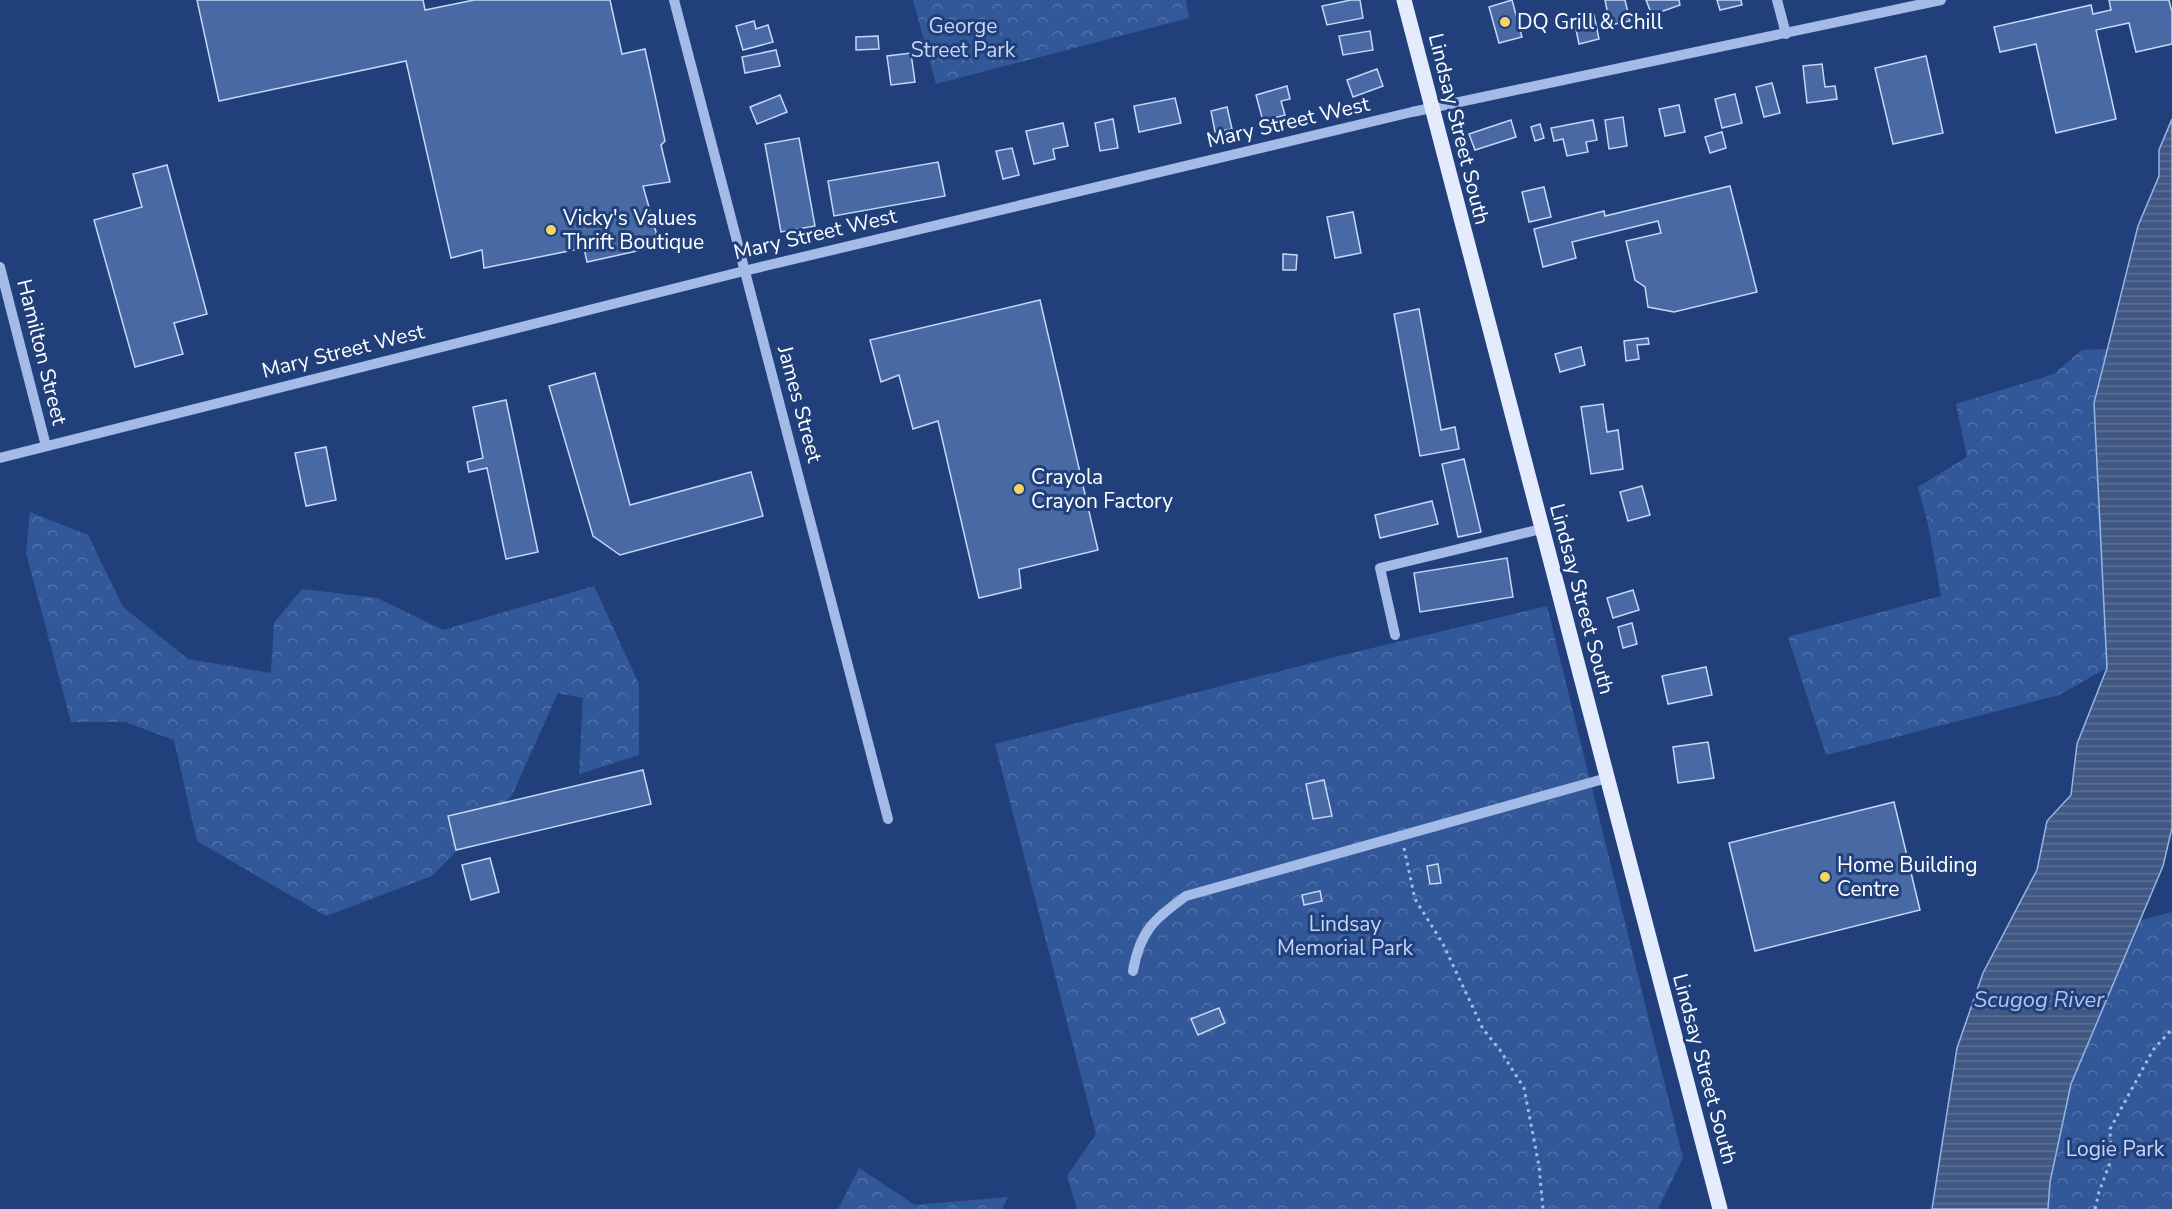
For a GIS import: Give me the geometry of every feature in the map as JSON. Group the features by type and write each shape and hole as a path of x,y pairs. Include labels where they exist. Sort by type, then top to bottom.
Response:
{"main road":[{"name":"Lindsay Street South","path":"1404,0 1720,1209"}],"street":[{"name":"James Street","path":"674,0 888,819"},
{"path":"1777,0 1786,34"},
{"name":"Mary Street West","path":"0,458 744,270 1431,108 1941,0"},
{"name":"Hamilton Street","path":"0,267 46,446"},
{"path":"1395,634 1380,568 1541,529"},
{"path":"1133,971 1136,952 1145,934 1159,916 1186,896 1607,778"}],"path":[{"path":"1401,835 1415,899 1443,944 1483,1029 1500,1050 1524,1088 1539,1166 1543,1209"},
{"path":"2095,1209 2111,1160 2110,1129 2153,1050 2172,1029"}],"green space":[{"name":"George Street Park","path":"913,0 1186,0 1189,18 936,84"},
{"path":"2107,349 2094,403 2107,668 2059,695 1826,755 1788,637 1941,596 1928,524 1918,487 1967,457 1956,404 2054,374 2082,350"},
{"path":"30,512 88,535 123,607 188,659 271,673 274,623 302,589 377,598 443,630 594,586 639,684 639,755 579,774 583,698 558,693 512,795 432,876 326,916 197,841 174,740 125,722 71,722 26,553"},
{"name":"Lindsay Memorial Park","path":"1547,606 1683,1158 1658,1209 1077,1209 1067,1176 1096,1134 995,744 1335,657"},
{"name":"Logie Park","path":"2172,912 2172,1209 2048,1209 2050,1182 2071,1084 2141,920"},
{"path":"859,1168 915,1205 1008,1197 1002,1209 838,1209"}],"water":[{"name":"Scugog River","path":"2172,119 2172,828 2163,866 2071,1084 2050,1182 2048,1209 1932,1209 1957,1048 1983,973 2037,870 2047,821 2071,795 2077,744 2107,668 2094,403 2138,226 2159,176 2159,150"}],"building":[{"path":"197,0 423,0 425,10 474,0 610,0 622,54 645,49 665,141 661,145 670,182 643,186 660,246 587,262 584,248 484,268 482,250 451,258 406,61 219,101"},
{"path":"1360,0 1363,18 1327,25 1322,6"},
{"name":"DQ Grill & Chill","path":"1512,0 1522,37 1499,43 1489,7"},
{"path":"1605,0 1625,0 1630,21 1610,25"},
{"path":"1646,0 1679,0 1680,5 1652,15"},
{"path":"1717,0 1741,0 1742,5 1720,10"},
{"path":"2109,0 2169,0 2172,12 2172,44 2136,52 2129,23 2096,30 2116,119 2056,133 2036,44 2000,52 1994,27 2091,5 2093,14 2111,10"},
{"path":"1594,15 1599,39 1579,44 1574,20"},
{"path":"754,21 756,29 768,25 773,42 743,50 736,26"},
{"path":"1370,31 1373,50 1343,55 1339,36"},
{"path":"878,36 879,49 856,50 856,37"},
{"path":"776,50 780,66 745,73 742,57"},
{"path":"911,53 915,82 891,85 887,56"},
{"path":"1926,56 1943,133 1893,144 1875,68"},
{"path":"1822,64 1825,87 1835,86 1837,99 1807,103 1803,66"},
{"path":"1377,69 1383,86 1353,97 1347,80"},
{"path":"1772,83 1780,113 1764,117 1756,87"},
{"path":"1287,86 1290,99 1281,101 1285,115 1263,121 1256,95"},
{"path":"1735,94 1742,123 1722,128 1715,99"},
{"path":"780,95 787,112 757,124 750,107"},
{"path":"1175,98 1181,123 1139,132 1134,106"},
{"path":"1679,105 1685,132 1665,136 1659,109"},
{"path":"1227,107 1232,129 1215,132 1211,111"},
{"path":"1623,117 1627,146 1609,149 1605,120"},
{"path":"1113,119 1118,148 1100,151 1095,123"},
{"path":"1511,120 1516,137 1475,150 1469,134"},
{"path":"1593,120 1597,140 1586,142 1588,152 1567,156 1563,139 1554,141 1551,128"},
{"path":"1063,123 1068,146 1053,149 1055,159 1034,164 1026,131"},
{"path":"1540,124 1544,138 1535,141 1531,127"},
{"path":"1722,132 1726,148 1710,153 1705,137"},
{"path":"799,138 815,226 781,232 765,144"},
{"path":"1012,148 1019,175 1003,179 996,151"},
{"path":"938,162 945,196 834,216 828,181"},
{"path":"167,165 207,314 174,323 183,354 135,367 94,220 142,207 133,174"},
{"path":"1730,186 1757,292 1674,312 1648,307 1645,287 1635,280 1626,241 1661,233 1658,221 1572,242 1576,258 1543,267 1534,229 1604,211 1605,216"},
{"path":"1544,187 1551,217 1529,222 1522,192"},
{"path":"1353,212 1361,253 1335,258 1327,217"},
{"path":"1283,254 1297,255 1296,270 1283,270"},
{"name":"Crayola Crayon Factory","path":"1040,300 1098,550 1019,569 1021,588 979,598 938,421 913,429 899,375 881,382 870,340"},
{"path":"1419,309 1441,430 1455,427 1459,449 1420,456 1394,314"},
{"path":"1648,338 1649,344 1637,345 1639,359 1626,361 1624,341"},
{"path":"1581,347 1585,365 1560,372 1555,354"},
{"path":"595,373 630,505 751,472 763,516 620,555 593,536 549,386"},
{"path":"506,400 538,552 506,559 487,468 469,472 467,462 483,458 473,407"},
{"path":"1603,404 1607,432 1618,430 1623,469 1591,474 1581,407"},
{"path":"326,447 336,500 306,506 295,453"},
{"path":"1464,459 1481,532 1458,537 1442,464"},
{"path":"1642,486 1650,515 1628,521 1620,492"},
{"path":"1432,501 1438,524 1380,538 1375,515"},
{"path":"1507,558 1513,597 1420,612 1414,573"},
{"path":"1633,590 1639,610 1613,618 1607,598"},
{"path":"1632,623 1637,644 1623,648 1618,627"},
{"path":"1706,667 1712,695 1668,704 1662,676"},
{"path":"1708,742 1714,778 1678,783 1673,747"},
{"path":"643,770 651,804 456,850 448,816"},
{"path":"1324,780 1332,816 1313,819 1306,784"},
{"name":"Home Building Centre","path":"1894,802 1920,910 1755,951 1729,843"},
{"path":"490,858 499,892 471,900 462,865"},
{"path":"1438,864 1441,883 1430,884 1427,866"},
{"path":"1320,891 1322,901 1304,905 1302,895"},
{"path":"1219,1008 1225,1023 1198,1035 1191,1019"}],"place":[{"name":"DQ Grill & Chill","path":"1505,22"},
{"name":"Vicky's Values Thrift Boutique","path":"551,230"},
{"name":"Crayola Crayon Factory","path":"1019,489"},
{"name":"Home Building Centre","path":"1825,877"}]}
